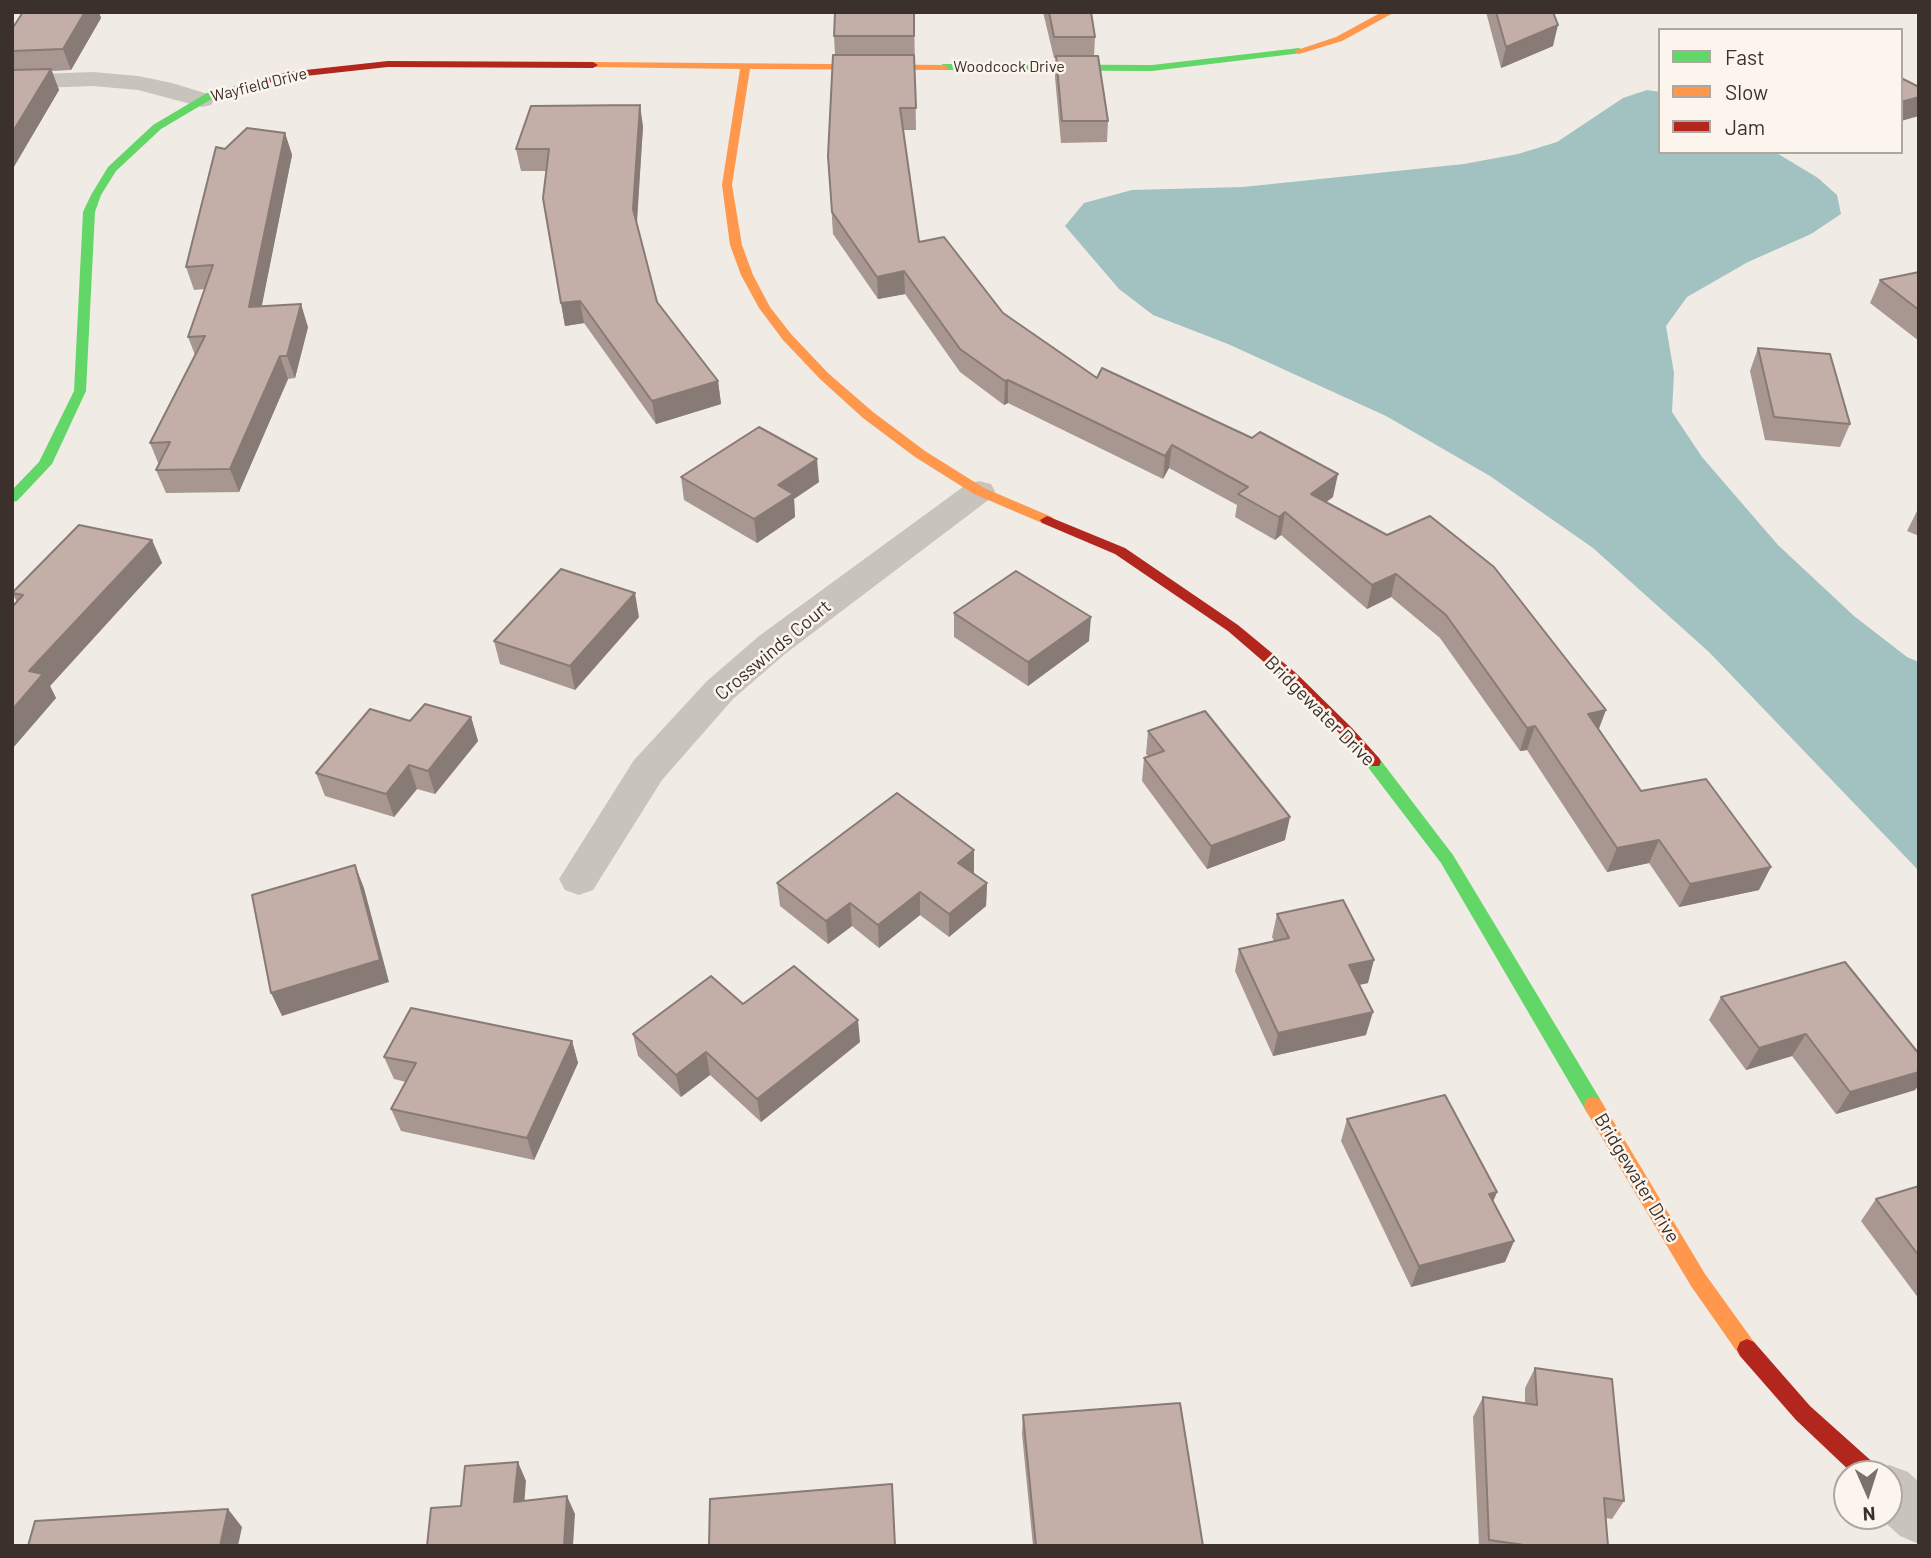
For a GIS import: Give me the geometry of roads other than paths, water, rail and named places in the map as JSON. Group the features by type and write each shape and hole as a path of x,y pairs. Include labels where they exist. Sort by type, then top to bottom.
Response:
{"street":[{"name":"Woodcock Drive","path":"745,65 1179,66 1271,56 1318,46 1363,28 1390,12"},
{"name":"Wayfield Drive","path":"12,499 46,464 80,391 89,212 96,195 112,169 157,127 202,100 231,89 287,75 388,64 745,65"},
{"name":"Bridgewater Drive","path":"745,65 727,185 736,245 747,275 765,308 824,376 868,415 920,454 979,491 1120,551 1173,585 1233,628 1291,677 1347,732 1398,792 1447,859 1698,1280 1745,1346 1803,1413 1854,1460"},
{"path":"12,82 93,79 138,83 202,100"},
{"name":"Crosswinds Court","path":"579,879 648,770 720,690 772,645 979,491"},
{"path":"1903,1504 1919,1517"}],"water":[{"path":"1647,90 1658,92 1658,154 1778,154 1818,178 1837,195 1841,214 1811,234 1748,262 1687,297 1666,326 1674,373 1672,412 1702,457 1778,545 1854,616 1907,657 1919,662 1919,871 1709,652 1593,548 1490,476 1386,416 1228,344 1153,315 1119,289 1065,226 1084,203 1132,190 1243,187 1464,164 1518,154 1557,142 1623,98"}]}
